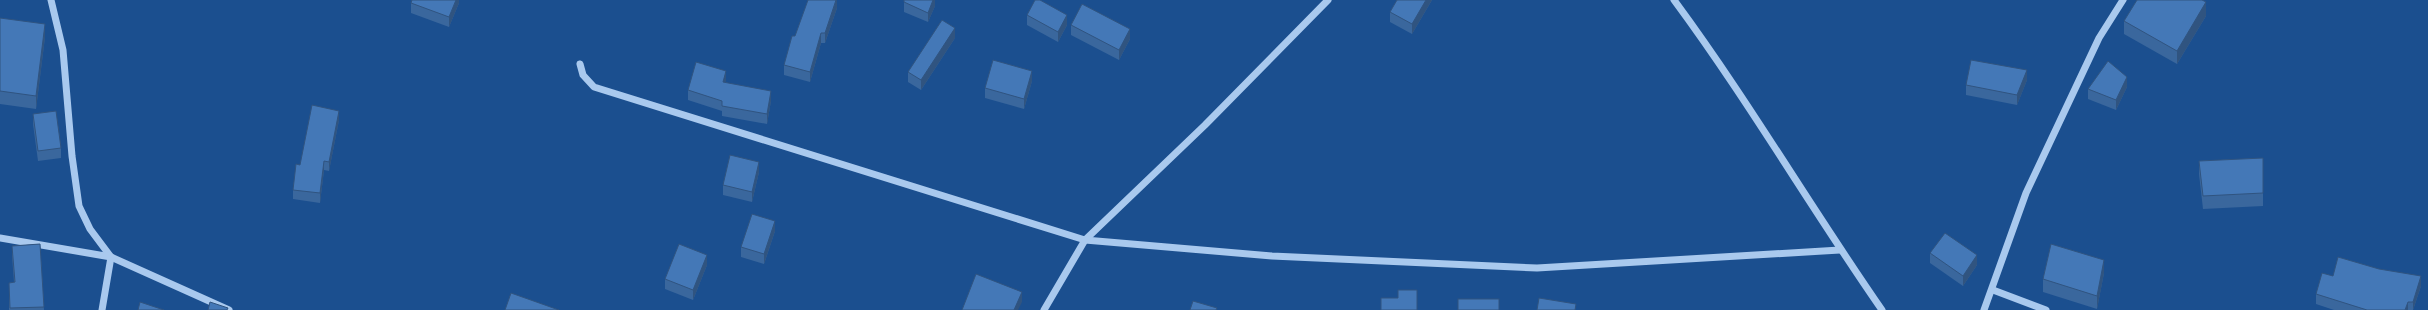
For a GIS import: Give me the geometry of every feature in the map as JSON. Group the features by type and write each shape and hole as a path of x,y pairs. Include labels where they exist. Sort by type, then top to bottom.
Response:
{"street":[{"path":"51,0 63,50 72,156 79,206 90,230 111,257 102,310"},
{"path":"1044,310 1085,240 1205,125 1328,0"},
{"path":"1674,0 1712,52 1840,250 1882,310"},
{"path":"1984,310 1993,290 2026,192 2099,38 2123,0"},
{"path":"580,64 583,75 594,87 1085,240 1272,256 1537,268 1840,250"},
{"path":"0,238 111,257 229,310"},
{"path":"1993,290 2046,310"}],"building":[{"path":"412,0 456,0 449,17 411,3"},
{"path":"808,0 836,0 825,33 821,33 810,72 784,65 792,36 795,36"},
{"path":"904,0 933,0 928,13 904,2"},
{"path":"1035,0 1040,0 1067,15 1058,32 1027,15"},
{"path":"1397,0 1426,0 1412,24 1390,12"},
{"path":"2137,0 2202,0 2206,2 2177,51 2124,21"},
{"path":"1082,4 1130,29 1119,50 1071,25"},
{"path":"0,18 45,24 36,96 0,91"},
{"path":"942,20 955,28 921,80 908,72"},
{"path":"993,60 1032,71 1024,99 985,88"},
{"path":"1971,60 2027,70 2017,95 1966,85"},
{"path":"2108,61 2127,77 2116,100 2088,89"},
{"path":"696,62 726,71 723,82 771,91 767,114 722,106 722,101 688,90"},
{"path":"312,105 339,111 329,162 324,161 320,193 293,190 296,164 300,165"},
{"path":"56,111 61,148 38,151 33,114"},
{"path":"730,155 759,162 752,192 723,185"},
{"path":"2263,158 2263,193 2203,196 2199,161"},
{"path":"752,214 775,221 764,254 741,247"},
{"path":"1945,233 1977,255 1963,276 1930,253"},
{"path":"40,244 44,307 10,308 9,283 15,282 12,246"},
{"path":"679,244 707,255 693,290 665,279"},
{"path":"2051,244 2104,260 2097,296 2043,279"},
{"path":"2338,257 2379,269 2421,276 2413,302 2408,302 2405,310 2367,310 2316,294 2322,273 2333,276"},
{"path":"976,274 1022,292 1014,310 962,310"},
{"path":"1398,290 1417,290 1417,310 1381,310 1381,298 1398,298"},
{"path":"511,293 559,310 505,310"},
{"path":"1539,298 1576,304 1575,310 1537,310"},
{"path":"1458,299 1499,299 1499,310 1458,310"},
{"path":"1193,301 1217,308 1216,310 1190,310"},
{"path":"140,302 164,310 138,310"},
{"path":"210,302 228,308 227,310 208,310"}]}
